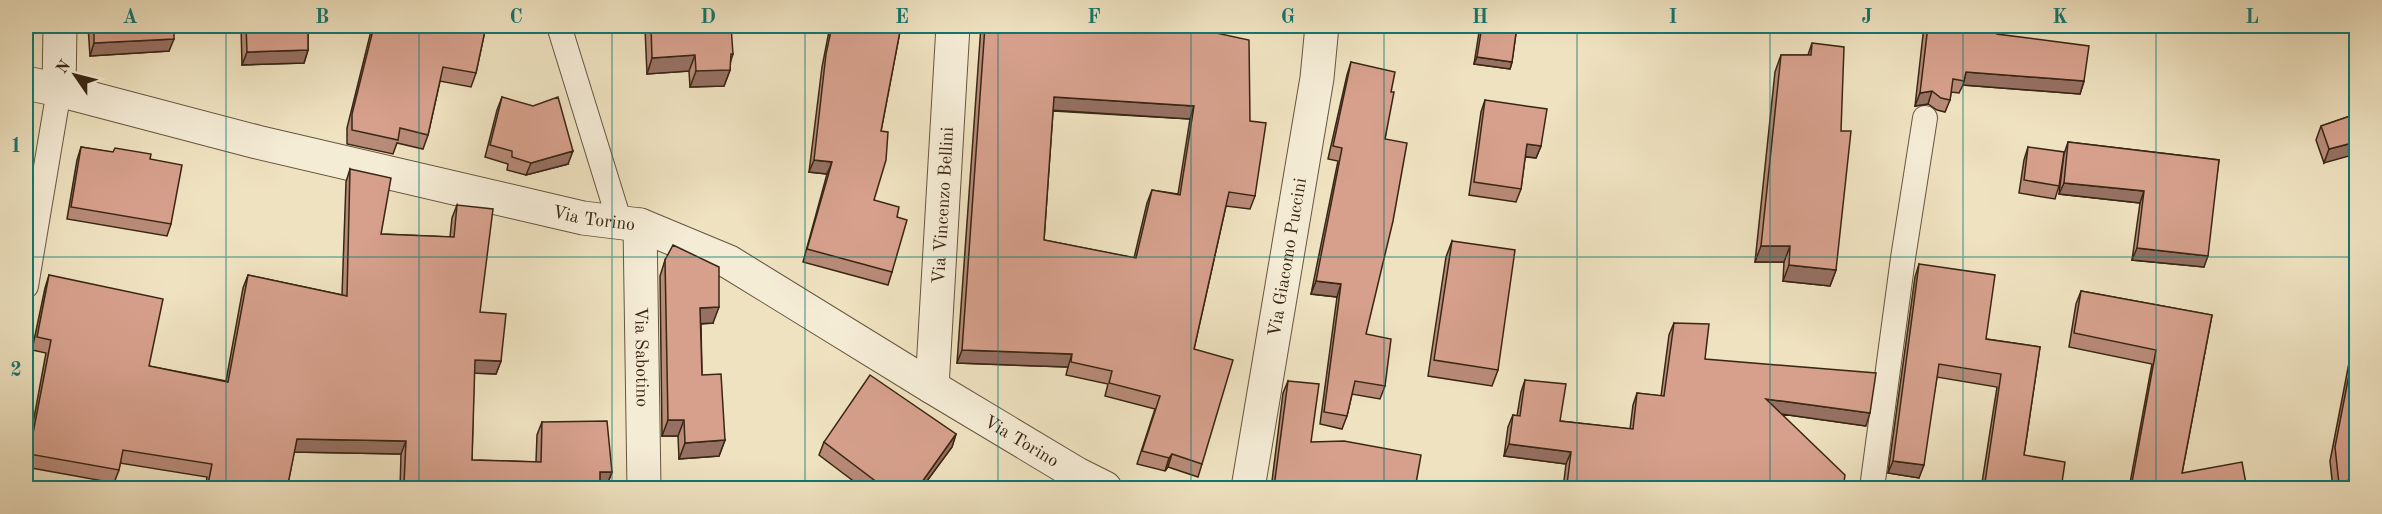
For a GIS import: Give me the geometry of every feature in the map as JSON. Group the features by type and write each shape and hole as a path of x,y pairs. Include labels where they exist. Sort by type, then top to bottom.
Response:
{"street":[{"path":"59,90 60,26"},
{"name":"Via Vincenzo Bellini","path":"932,387 953,26"},
{"name":"Via Giacomo Puccini","path":"1248,489 1317,78 1322,26"},
{"name":"Via Torino","path":"26,83 257,141 583,218 630,224 729,262 932,387 1106,489"},
{"name":"Via Sabotino","path":"630,224 645,489"}],"lane":[{"path":"559,26 630,224"},
{"path":"26,286 59,90"},
{"path":"1872,489 1925,118"}],"building":[{"path":"94,26 174,26 174,39 94,43"},
{"path":"246,26 308,26 308,50 247,52"},
{"path":"374,26 486,26 476,73 443,67 428,135 400,128 398,140 352,130 352,114"},
{"path":"651,26 731,26 733,54 731,54 730,70 696,71 695,55 652,58"},
{"path":"832,26 901,26 881,131 888,132 886,160 874,200 899,207 897,217 907,220 892,272 807,249 832,162 814,160 826,54"},
{"path":"985,26 1194,26 1193,28 1249,40 1250,121 1266,123 1255,196 1229,192 1194,349 1233,360 1202,464 1172,454 1169,458 1142,451 1160,396 1109,383 1112,371 1071,362 1072,354 962,350","holes":["1054,97 1194,106 1180,195 1152,190 1136,258 1044,240"]},
{"path":"1482,26 1517,26 1512,62 1477,57"},
{"path":"1928,26 1998,26 1997,34 2089,46 2084,81 1966,72 1964,81 1953,79 1950,100 1941,98 1932,91 1920,93"},
{"path":"1812,43 1844,47 1841,131 1851,131 1836,270 1789,265 1790,246 1761,246 1781,55 1811,55"},
{"path":"1351,62 1395,72 1391,92 1394,92 1385,139 1407,143 1393,221 1366,334 1391,339 1385,386 1355,381 1347,416 1324,412 1341,284 1316,281 1342,148 1333,146"},
{"path":"502,97 533,106 558,97 573,151 531,163 512,157 512,151 490,145"},
{"path":"1485,100 1547,109 1541,146 1527,144 1521,189 1474,182"},
{"path":"2356,114 2356,142 2329,149 2321,126"},
{"path":"2068,142 2219,160 2208,256 2137,248 2144,191 2064,183"},
{"path":"81,147 113,152 115,148 151,154 150,159 182,165 171,224 71,207"},
{"path":"2028,147 2064,152 2059,186 2024,180"},
{"path":"350,169 391,178 381,234 454,237 457,205 493,209 480,312 506,314 501,361 475,360 472,460 541,462 542,422 607,421 612,472 600,472 600,489 428,489 429,484 404,483 406,441 297,439 287,489 207,489 212,464 123,450 119,470 29,454 51,340 37,337 49,275 163,299 149,366 228,382 248,275 347,296"},
{"path":"1452,241 1515,250 1498,370 1434,360"},
{"path":"673,245 719,267 719,307 700,308 702,375 721,374 725,440 685,443 684,420 668,420 665,260"},
{"path":"1919,264 1995,275 1986,339 2040,347 2024,455 2065,462 2061,489 1984,489 2001,374 1939,364 1924,465 1893,461"},
{"path":"2081,291 2212,315 2182,473 2242,462 2247,489 2121,488 2121,484 2132,482 2156,350 2074,333"},
{"path":"1674,323 1709,324 1705,359 1876,373 1870,413 1766,399 1845,475 1843,489 1610,489 1567,484 1571,452 1509,444 1513,415 1520,416 1525,380 1566,384 1560,421 1633,429 1637,393 1664,396"},
{"path":"2354,349 2356,349 2356,477 2339,484 2335,447"},
{"path":"870,375 956,434 917,489 886,489 824,442"},
{"path":"1288,381 1319,384 1311,442 1344,441 1421,455 1415,489 1274,487"}]}
